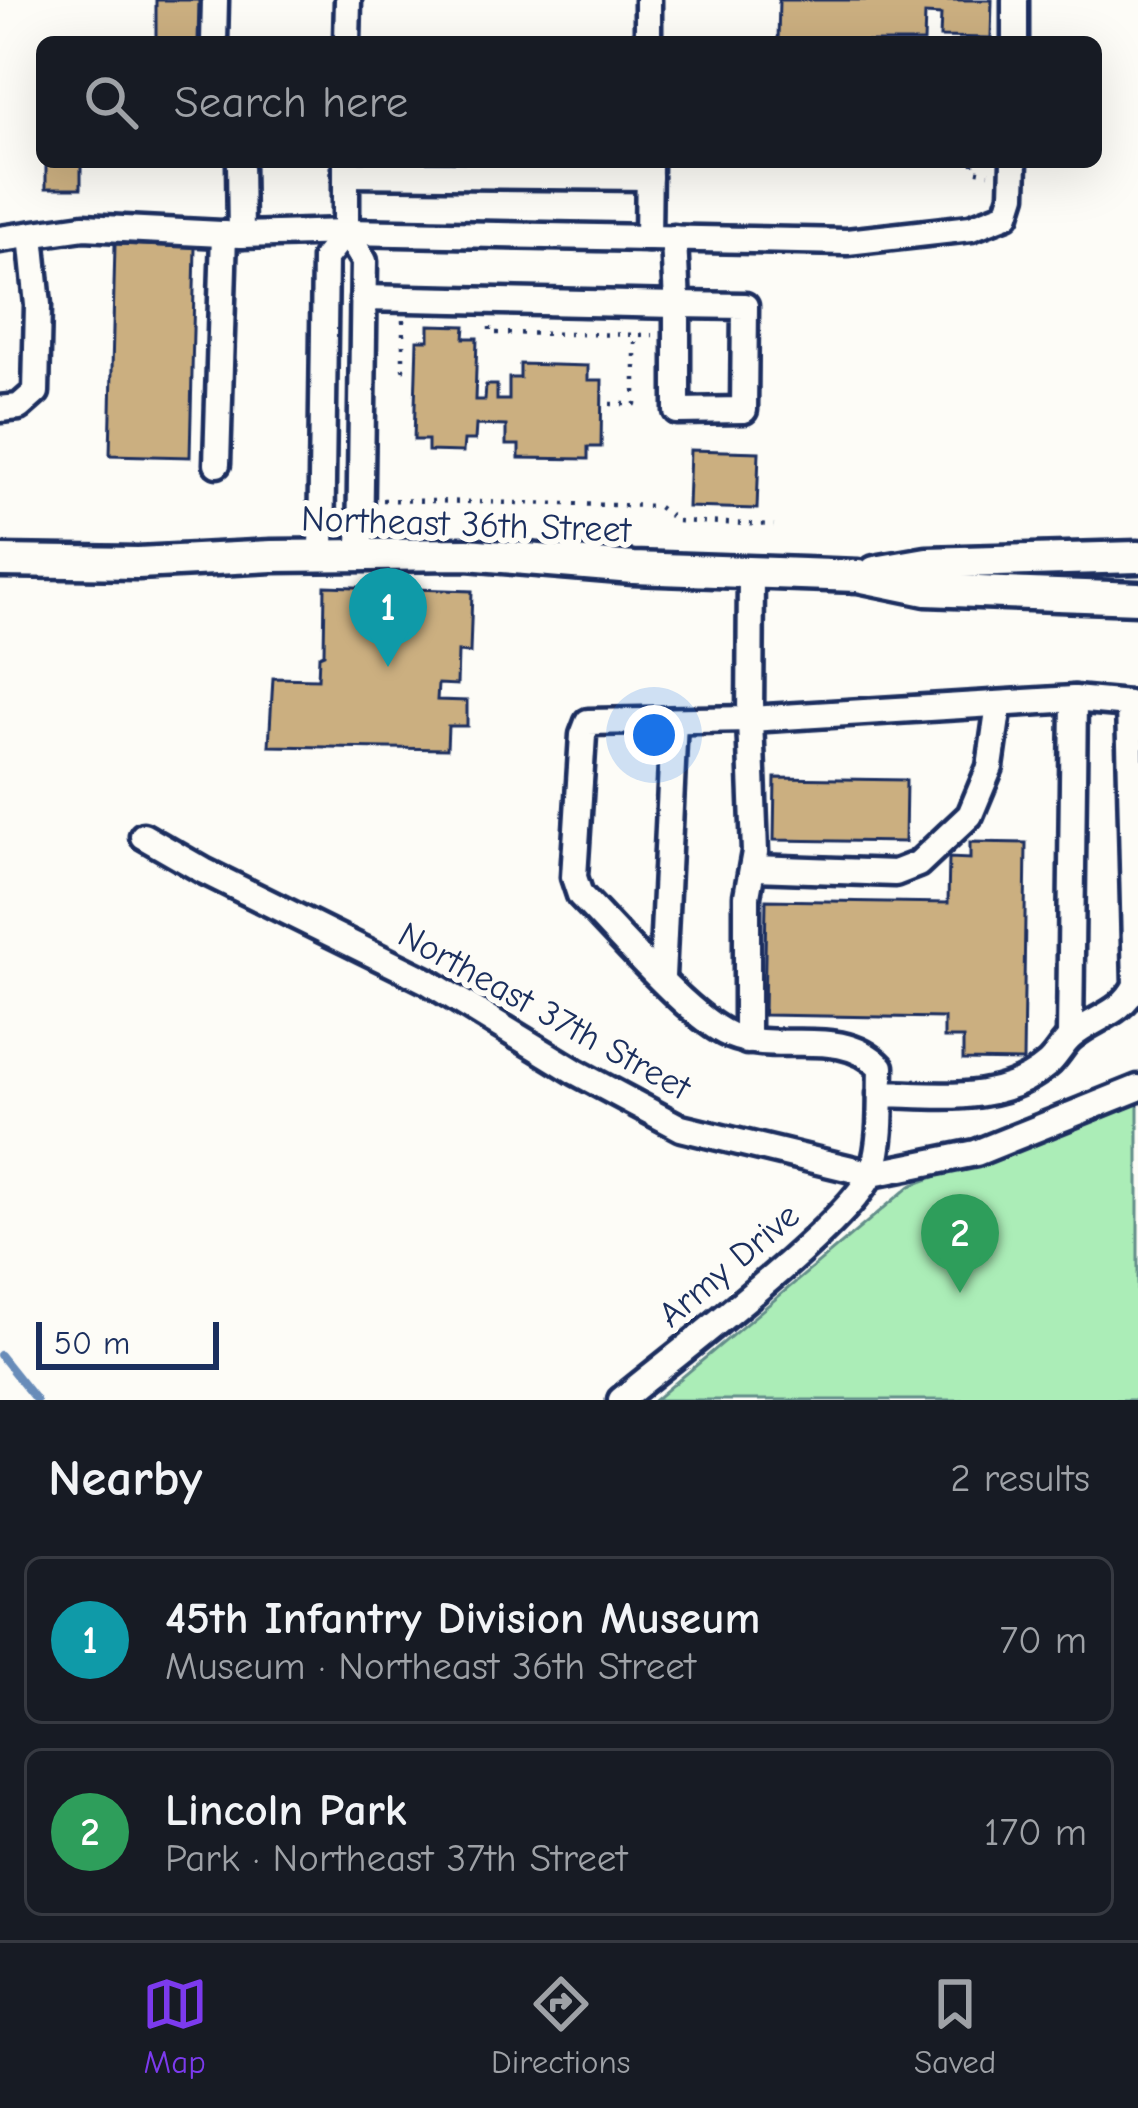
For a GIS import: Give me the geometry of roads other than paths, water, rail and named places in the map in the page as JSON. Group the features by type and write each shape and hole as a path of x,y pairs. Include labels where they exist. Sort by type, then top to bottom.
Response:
{"main road":[{"name":"Northeast 36th Street","path":"0,561 138,563 321,554 486,555 633,568 858,575 926,590 1138,598"},
{"name":"Northeast 36th Street","path":"858,575 927,563 1138,557"}],"street":[{"path":"214,36 215,0"},
{"path":"347,36 348,0"},
{"path":"649,0 649,36"},
{"path":"1015,36 1016,0"},
{"path":"217,464 239,168"},
{"path":"360,554 360,500 363,298 364,261 346,232 346,168 649,170 677,305 676,411 744,410 745,305 677,305 363,298"},
{"path":"0,239 84,227 232,234 847,242 971,228 1007,214 1013,195 1006,169"},
{"path":"321,554 325,258 346,232"},
{"path":"0,409 20,407 36,392 38,304 31,235"},
{"path":"747,1041 747,896 754,868 751,572"},
{"path":"1070,1037 1074,699"},
{"path":"872,1174 878,1149 880,1067 856,1047 747,1041 725,1033 699,1015 580,895 574,877 588,722 750,719 1074,699 1130,704 1136,985 1129,1000 1070,1037 1047,1065 981,1096 880,1094"},
{"path":"754,868 895,873 917,864 970,815 990,767 999,704"},
{"path":"662,976 674,722"},
{"name":"Northeast 37th Street","path":"142,836 204,872 427,982 576,1072 681,1128 872,1174 976,1153 1138,1088"},
{"name":"Army Drive","path":"621,1400 837,1219 872,1174"}],"waterway":[{"path":"0,1355 36,1400"}],"place":[{"name":"45th Infantry Division Museum","path":"388,667"},
{"name":"Lincoln Park","path":"960,1293"}]}
